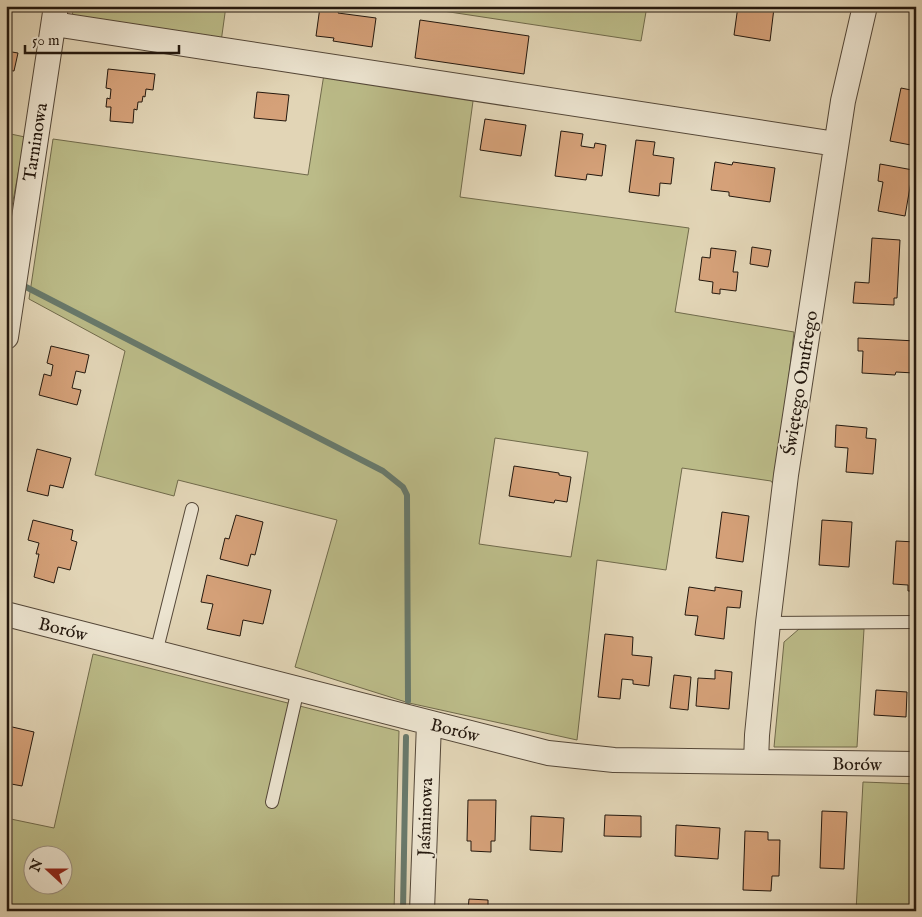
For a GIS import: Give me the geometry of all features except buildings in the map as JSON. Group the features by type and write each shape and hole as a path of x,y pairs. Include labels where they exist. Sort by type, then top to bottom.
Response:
{"street":[{"name":"Świętego Onufrego","path":"756,762 768,623 786,475 843,101 865,6"},
{"path":"55,15 836,144"},
{"name":"Tarninowa","path":"6,337 55,15"},
{"name":"Borów","path":"6,614 429,723 558,754 614,760 916,764"},
{"name":"Jaśminowa","path":"422,911 429,723"}],"lane":[{"path":"156,652 192,509"},
{"path":"768,623 916,622"},
{"path":"272,802 298,689"}],"green space":[{"path":"74,6 226,6 221,42 476,79 460,197 689,228 675,312 794,332 776,488 771,481 682,468 666,570 597,560 577,740 409,703 295,667 337,520 178,480 174,496 95,475 125,351 29,299 53,139 308,175 324,74 72,16","holes":["495,438 588,452 571,557 479,544"]},
{"path":"410,6 647,6 641,41"},
{"path":"6,133 25,137 6,238"},
{"path":"799,629 864,629 857,747 774,747 784,642"},
{"path":"93,654 399,731 394,911 6,911 6,818 54,828"},
{"path":"863,782 916,784 916,911 856,911"}],"waterway":[{"path":"26,287 383,471 403,487 407,495 408,701"},
{"path":"403,911 406,737"}]}
